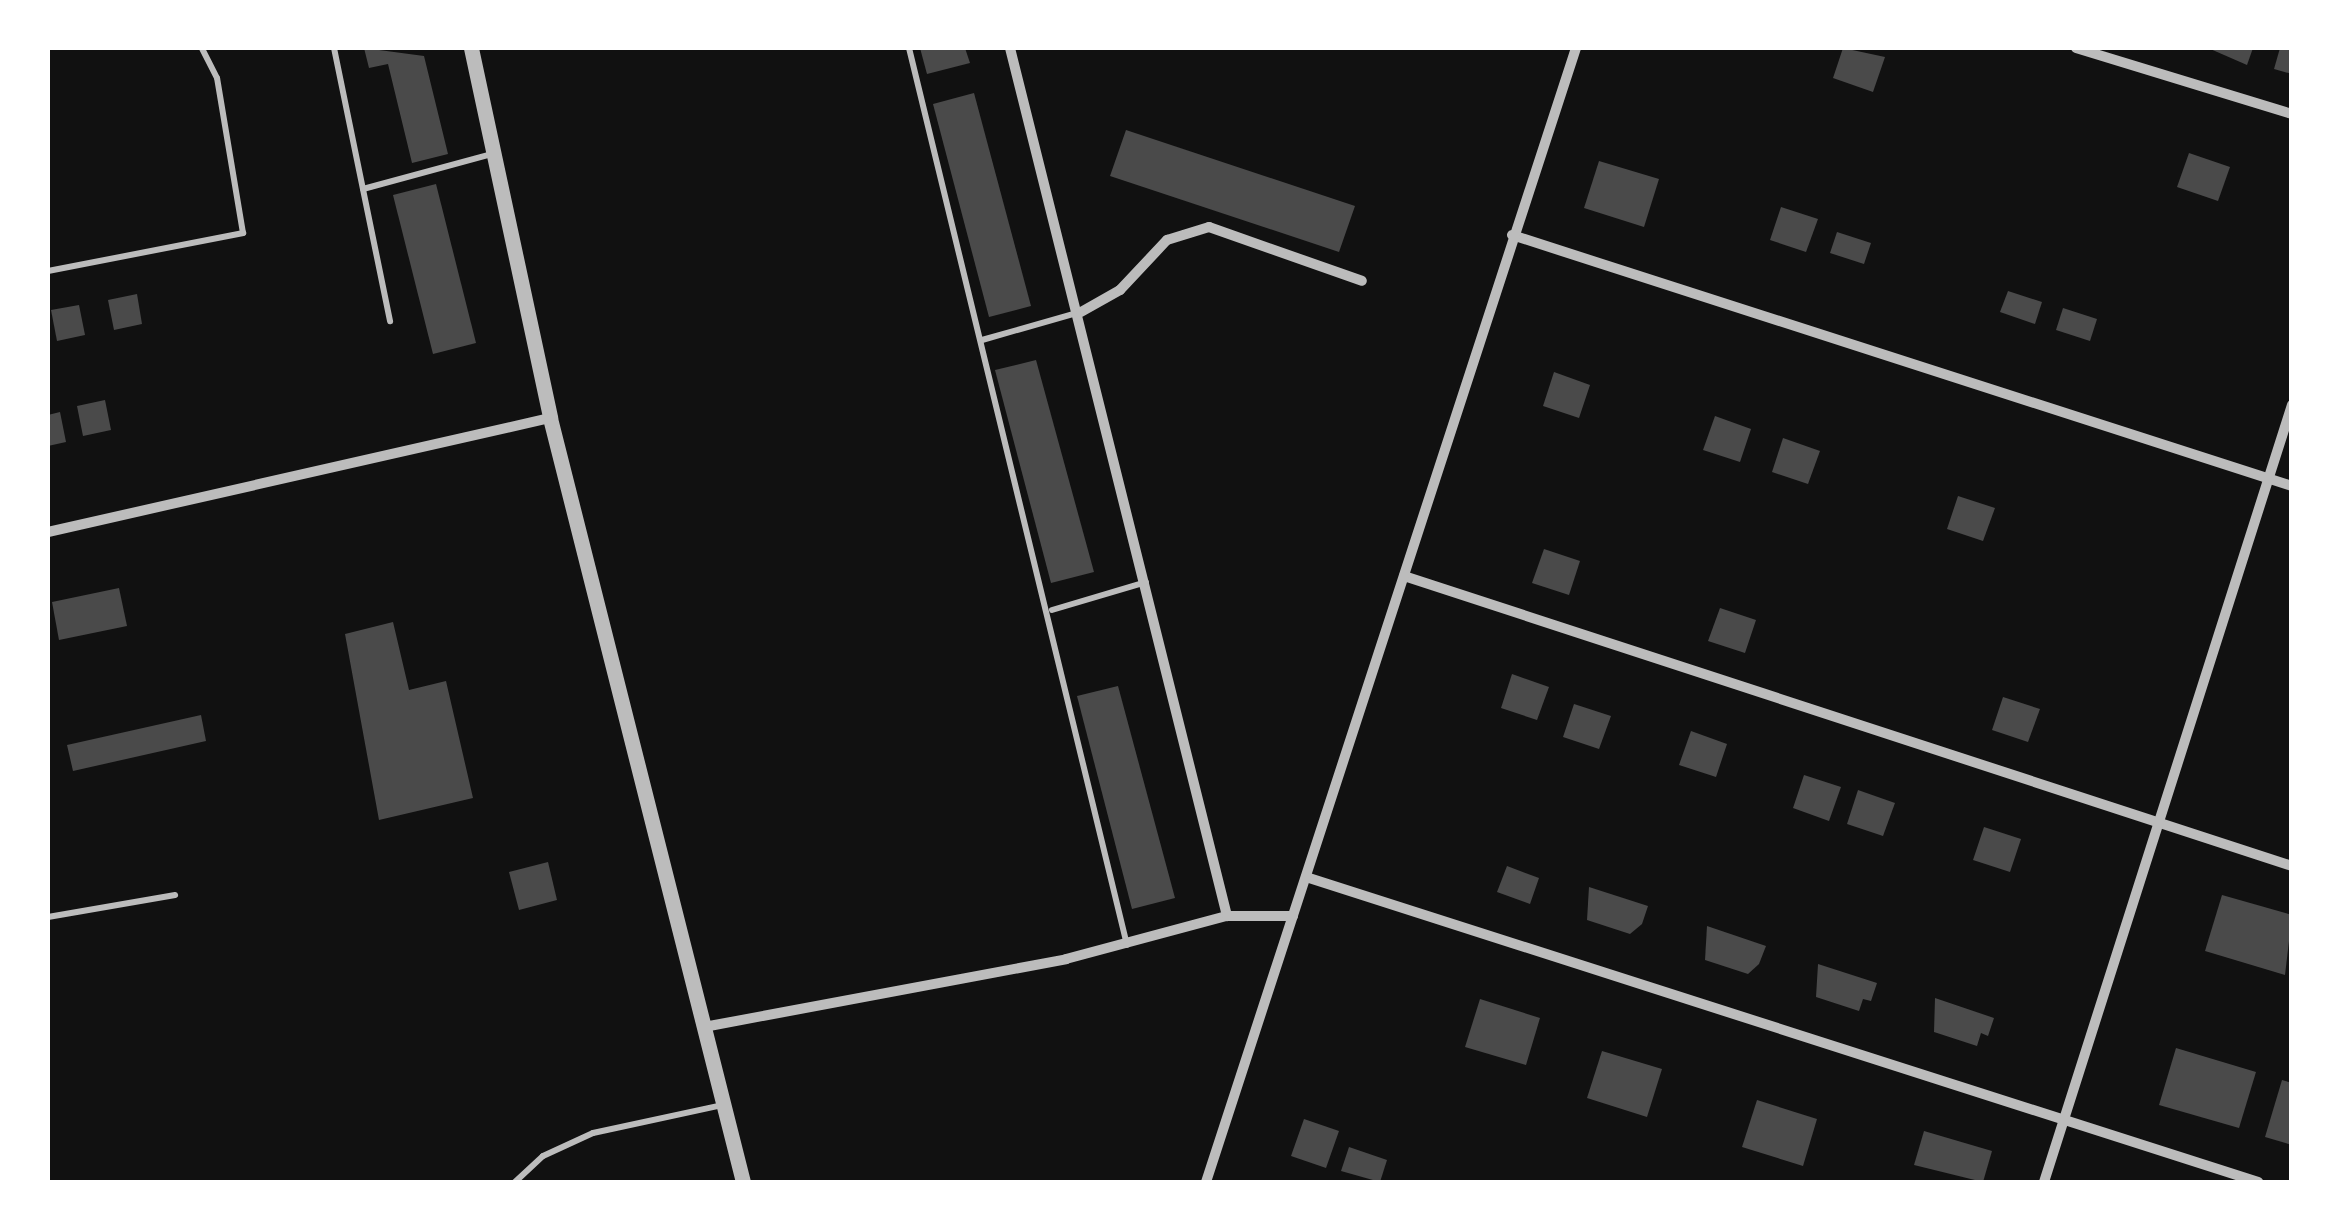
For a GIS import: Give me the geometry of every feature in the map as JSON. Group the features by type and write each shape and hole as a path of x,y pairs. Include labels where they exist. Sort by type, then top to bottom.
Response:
{"street":[{"path":"470,48 550,418 743,1182"},
{"path":"1010,48 1080,312 1228,916"},
{"path":"1208,1182 1512,235 1576,48"},
{"path":"2076,48 2292,114"},
{"path":"1080,312 1120,290 1166,240 1210,228 1362,280"},
{"path":"1512,235 2292,486"},
{"path":"2044,1182 2292,405"},
{"path":"48,532 550,418"},
{"path":"1404,576 2292,866"},
{"path":"1306,877 2258,1182"},
{"path":"704,1028 1127,946 1228,916 1293,916"}],"lane":[{"path":"48,272 243,233 216,78 202,48"},
{"path":"334,48 390,321"},
{"path":"909,48 1052,610 1127,946"},
{"path":"363,189 493,154"},
{"path":"982,340 1080,312"},
{"path":"1052,610 1146,582"},
{"path":"48,918 176,895"},
{"path":"515,1182 593,1133 724,1104"}],"building":[{"path":"364,48 424,56 448,154 412,163 388,64 369,68"},
{"path":"920,48 965,48 970,63 927,74"},
{"path":"1843,48 1885,57 1873,92 1833,78"},
{"path":"2208,48 2253,48 2247,65"},
{"path":"2280,48 2292,48 2292,74 2274,69"},
{"path":"974,93 1031,306 989,317 933,104"},
{"path":"1126,130 1355,206 1339,252 1110,176"},
{"path":"2189,153 2230,167 2218,201 2177,187"},
{"path":"1599,161 1659,179 1644,227 1584,208"},
{"path":"436,184 476,343 433,354 393,195"},
{"path":"1781,207 1818,219 1806,252 1770,240"},
{"path":"1837,232 1871,243 1864,264 1830,253"},
{"path":"2008,291 2042,302 2035,324 2000,312"},
{"path":"137,294 142,324 114,330 108,300"},
{"path":"79,305 85,335 57,341 51,310"},
{"path":"2063,308 2097,319 2090,341 2056,330"},
{"path":"1036,360 1094,572 1051,583 995,370"},
{"path":"1554,372 1590,385 1579,418 1543,406"},
{"path":"105,400 111,430 83,436 77,406"},
{"path":"60,412 66,442 48,446 48,415"},
{"path":"1715,416 1751,429 1740,462 1703,450"},
{"path":"1783,438 1820,451 1808,484 1772,472"},
{"path":"1958,496 1995,508 1983,541 1947,529"},
{"path":"1544,549 1580,561 1569,595 1532,583"},
{"path":"119,588 127,626 59,640 52,602"},
{"path":"1720,608 1756,620 1745,653 1708,641"},
{"path":"393,622 409,690 446,681 473,798 379,820 345,634"},
{"path":"1512,674 1549,687 1537,720 1501,708"},
{"path":"1118,686 1175,898 1132,909 1077,696"},
{"path":"2003,697 2040,709 2028,742 1992,730"},
{"path":"1574,704 1611,716 1599,749 1563,737"},
{"path":"201,715 206,741 73,771 67,745"},
{"path":"1691,731 1727,744 1716,777 1679,765"},
{"path":"1804,775 1841,787 1829,821 1793,808"},
{"path":"1858,790 1895,803 1883,836 1847,824"},
{"path":"1984,827 2021,839 2010,872 1973,860"},
{"path":"548,862 557,900 519,910 509,872"},
{"path":"1507,866 1539,878 1530,904 1497,892"},
{"path":"1589,887 1648,906 1642,924 1630,934 1587,920"},
{"path":"2222,895 2292,915 2285,975 2205,951"},
{"path":"1707,926 1766,946 1759,964 1748,974 1705,960"},
{"path":"1818,964 1877,983 1871,1001 1863,999 1859,1011 1816,997"},
{"path":"1935,998 1994,1018 1988,1036 1981,1033 1977,1046 1934,1032"},
{"path":"1480,999 1540,1018 1526,1065 1465,1047"},
{"path":"2176,1048 2256,1072 2239,1128 2159,1105"},
{"path":"1602,1051 1662,1069 1647,1117 1587,1098"},
{"path":"2282,1080 2292,1083 2292,1145 2265,1137"},
{"path":"1757,1100 1817,1119 1803,1166 1742,1147"},
{"path":"1304,1119 1339,1131 1326,1168 1291,1156"},
{"path":"1924,1131 1992,1151 1983,1182 1914,1165"},
{"path":"1349,1147 1387,1160 1380,1182 1341,1171"}]}
